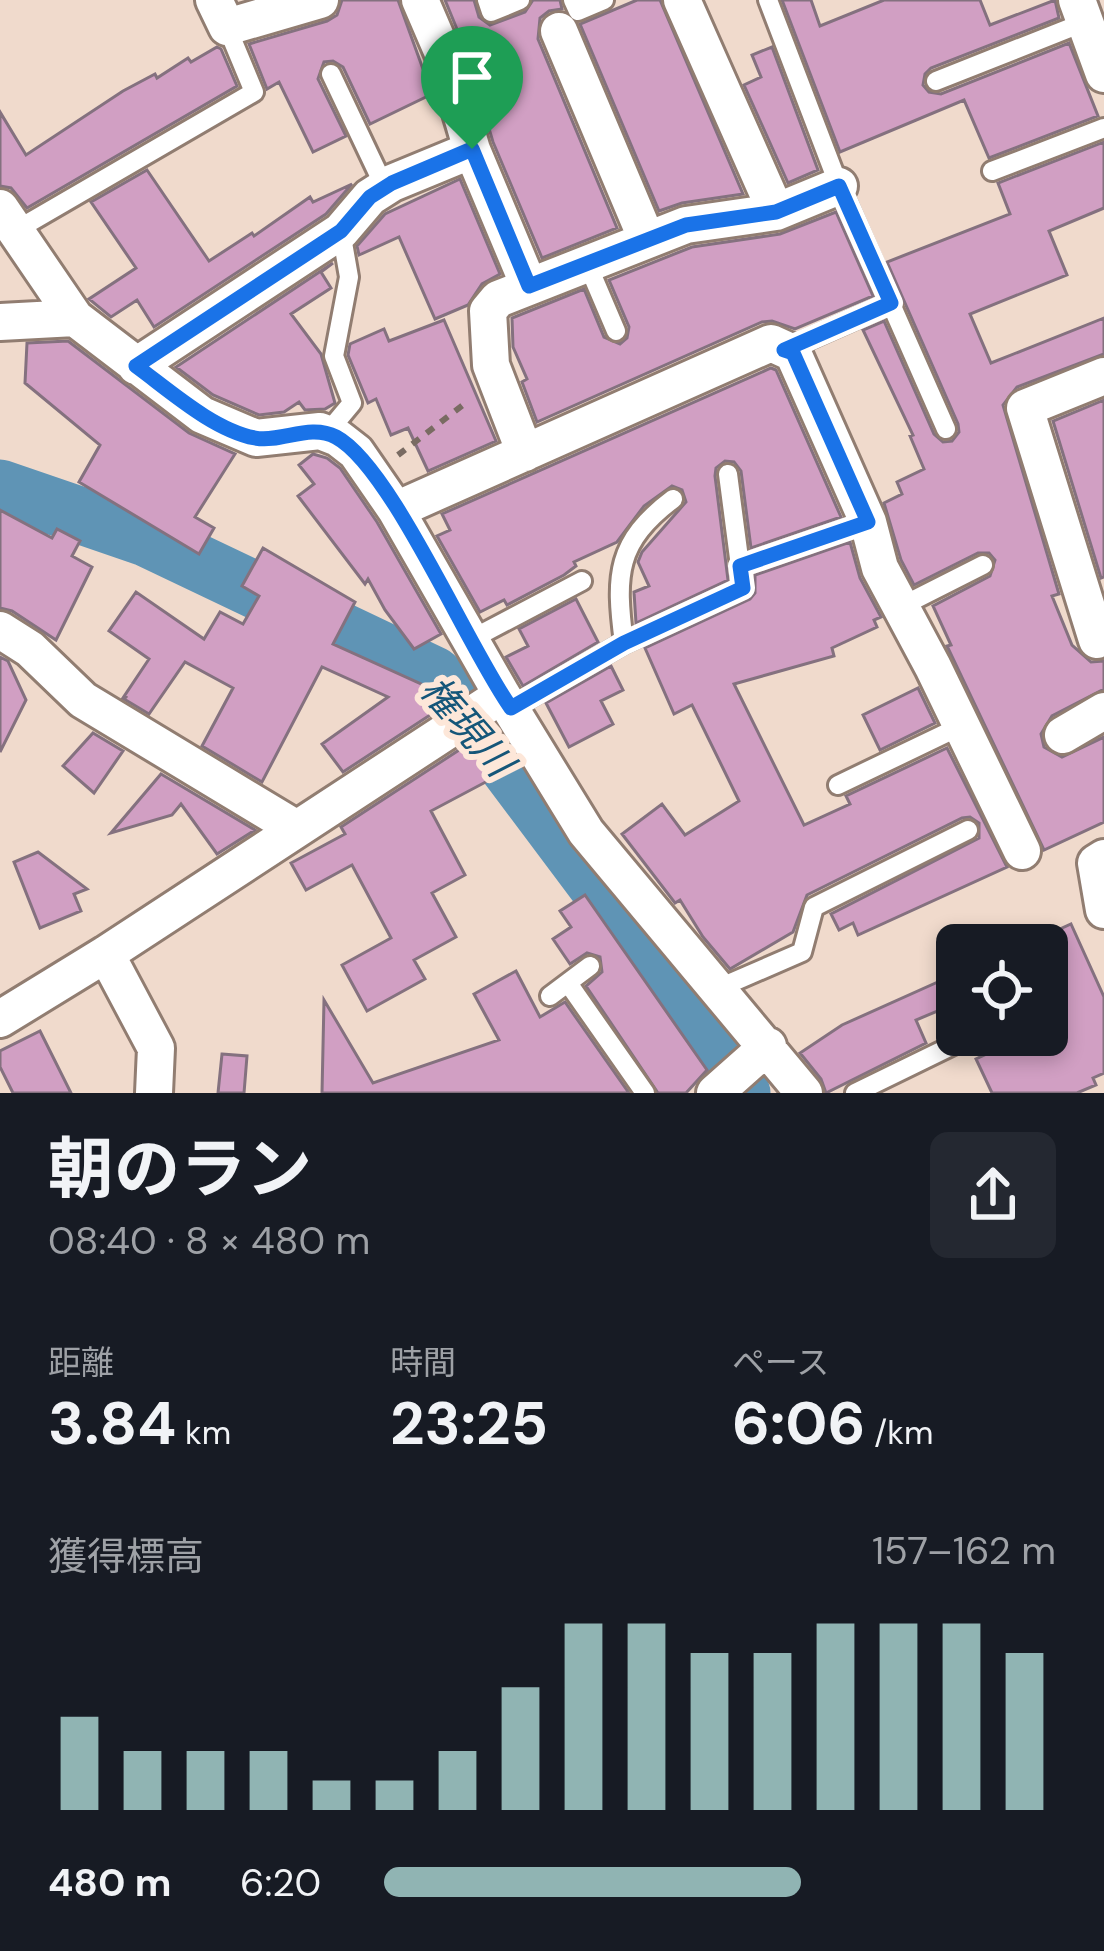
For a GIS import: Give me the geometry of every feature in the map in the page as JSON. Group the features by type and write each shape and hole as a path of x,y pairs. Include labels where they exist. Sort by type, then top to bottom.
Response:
{"street":[{"path":"220,13 320,0"},
{"path":"420,0 445,58 472,149 529,286"},
{"path":"682,0 776,212"},
{"path":"1081,11 1104,74"},
{"path":"566,15 647,240"},
{"path":"136,366 341,231 370,197 472,149"},
{"path":"524,452 491,365 488,310 498,298 686,225 776,212 839,186"},
{"path":"7,220 75,318 202,415 256,438 320,430 356,452 396,510 470,640 487,710 719,988 737,1073 803,1093"},
{"path":"0,322 75,318"},
{"path":"396,510 771,343 793,353 868,522 880,568 1022,850"},
{"path":"1097,640 1087,546 1025,409 1104,376"},
{"path":"0,630 30,649 83,700 295,828"},
{"path":"0,1019 487,710"},
{"path":"1063,735 1104,711"},
{"path":"1104,857 1096,863 1104,910"},
{"path":"106,954 156,1048 154,1093"}],"lane":[{"path":"487,0 491,12 520,0"},
{"path":"566,15 604,0"},
{"path":"768,0 839,186 946,429"},
{"path":"936,81 1081,11"},
{"path":"7,220 254,92 220,13"},
{"path":"331,74 385,188"},
{"path":"992,171 1104,128"},
{"path":"327,434 352,403 334,356 349,277 341,231"},
{"path":"587,263 616,331"},
{"path":"784,350 891,303"},
{"path":"487,710 743,588 728,474"},
{"path":"624,643 620,571 627,545 646,519 673,499"},
{"path":"740,566 868,522"},
{"path":"900,607 983,566"},
{"path":"470,640 582,581"},
{"path":"838,785 962,726"},
{"path":"719,988 802,952 814,907 968,830"},
{"path":"550,996 590,966"},
{"path":"568,983 644,1093"},
{"path":"855,1093 936,1054"}],"path":[{"path":"367,468 400,454 464,404 500,387"}],"building":[{"path":"342,0 398,0 432,94 370,124 343,67 324,62 318,79 346,136 313,152 279,82 267,89 249,44 327,21 337,15"},
{"path":"445,0 474,0 479,17 490,25 525,12 533,0 560,0 562,9 540,18 538,39 617,228 542,258 493,142"},
{"path":"637,0 660,0 743,194 659,211 580,24"},
{"path":"782,0 811,0 820,26 884,0 980,0 990,25 1055,0 1059,18 931,68 923,85 941,94 1069,43 1098,116 989,158 964,100 840,152"},
{"path":"217,47 237,86 27,208 11,188 0,186 0,112 26,155 123,91"},
{"path":"772,47 818,170 788,183 744,85 761,77 752,55"},
{"path":"1104,142 1104,208 1049,231 1067,275 970,314 991,363 1104,318 1104,354 1017,387 1003,405 1059,594 1052,596 1072,645 1091,662 1104,661 1104,689 1052,716 1041,734 1044,747 1062,757 1104,737 1104,822 1044,850 947,646 951,645 933,606 990,576 995,560 989,553 978,553 914,585 901,560 884,503 902,494 897,482 924,469 863,330 884,321 934,434 943,442 952,441 959,432 958,424 887,262 1010,214 998,183"},
{"path":"147,170 209,261 310,197 313,202 352,184 326,214 154,327 137,300 111,317 89,299 136,268 91,202"},
{"path":"460,179 500,274 482,284 468,305 435,319 399,237 359,255 357,246 385,214"},
{"path":"836,212 873,296 795,329 762,322 537,422 513,347 512,318 584,289 604,337 620,344 629,327 609,280 692,247 780,234"},
{"path":"333,263 321,272 331,288 291,314 321,354 335,403 305,410 299,402 284,412 259,415 213,395 176,367"},
{"path":"444,320 496,441 428,471 408,428 391,435 376,399 368,403 348,355 350,344 384,329 389,341"},
{"path":"68,341 189,433 235,454 195,517 214,528 199,554 79,482 100,445 25,383 27,343"},
{"path":"771,368 776,370 841,517 751,548 741,471 734,462 725,461 716,468 715,476 728,580 636,623 634,592 649,586 638,562 642,552 686,502 682,490 672,486 644,506 617,542 574,562 576,566 564,575 507,605 504,600 480,612 437,536 450,530 442,514"},
{"path":"1104,400 1104,577 1101,578 1053,421"},
{"path":"313,454 340,468 441,634 414,649 368,579 365,584 298,496 314,484 299,465"},
{"path":"0,510 52,538 57,529 80,541 72,556 92,567 56,640 0,608"},
{"path":"850,542 860,578 881,617 874,620 877,627 832,648 834,656 734,684 804,825 850,804 846,796 947,748 1007,867 858,935 853,923 839,930 831,914 979,838 979,823 962,818 807,895 793,932 730,969 680,900 675,903 622,834 662,804 685,835 739,801 692,705 674,714 645,648 750,599 755,593 755,575"},
{"path":"263,548 355,602 333,644 421,684 428,695 436,691 447,696 450,702 343,772 322,744 388,697 322,667 262,782 202,746 233,688 185,662 149,714 124,699 149,659 109,631 136,592 204,639 220,612 243,624 259,596 242,586"},
{"path":"576,599 598,642 523,686 506,657 528,646 519,629"},
{"path":"0,657 8,661 26,700 0,752"},
{"path":"611,666 623,690 601,701 613,724 569,747 546,703"},
{"path":"918,688 935,723 880,750 863,715"},
{"path":"93,733 123,751 94,793 63,766"},
{"path":"476,739 497,776 431,811 465,875 432,893 456,937 414,960 425,979 367,1011 342,965 391,938 352,865 306,890 291,863 345,834 341,827"},
{"path":"161,774 255,830 217,854 181,804 172,815 111,833"},
{"path":"38,852 87,889 74,894 81,911 40,928 14,862"},
{"path":"585,895 707,1070 686,1093 658,1093 586,986 602,972 600,957 587,953 570,964 553,939 571,927 560,911"},
{"path":"1068,925 1104,997 1104,1073 1093,1078 1096,1085 1077,1093 992,1093 976,1059 1068,1056"},
{"path":"516,971 540,1017 565,1002 629,1093 322,1093 324,1000 373,1083 499,1040 474,994"},
{"path":"936,983 936,1012 916,1020 926,1043 826,1093 800,1053 842,1025"},
{"path":"40,1031 71,1093 13,1093 0,1067 0,1051"},
{"path":"222,1054 247,1056 244,1093 218,1093"}],"waterway":[{"name":"権現川","path":"0,488 146,538 434,675 451,691 678,994 742,1093"}],"route":[{"path":"472,149 529,286 686,225 776,212 839,186 891,303 784,350 793,353 868,522 740,566 743,588 624,643 511,708 396,510 356,452 320,430 256,438 202,415 136,366 341,231 370,197 472,149"}]}
